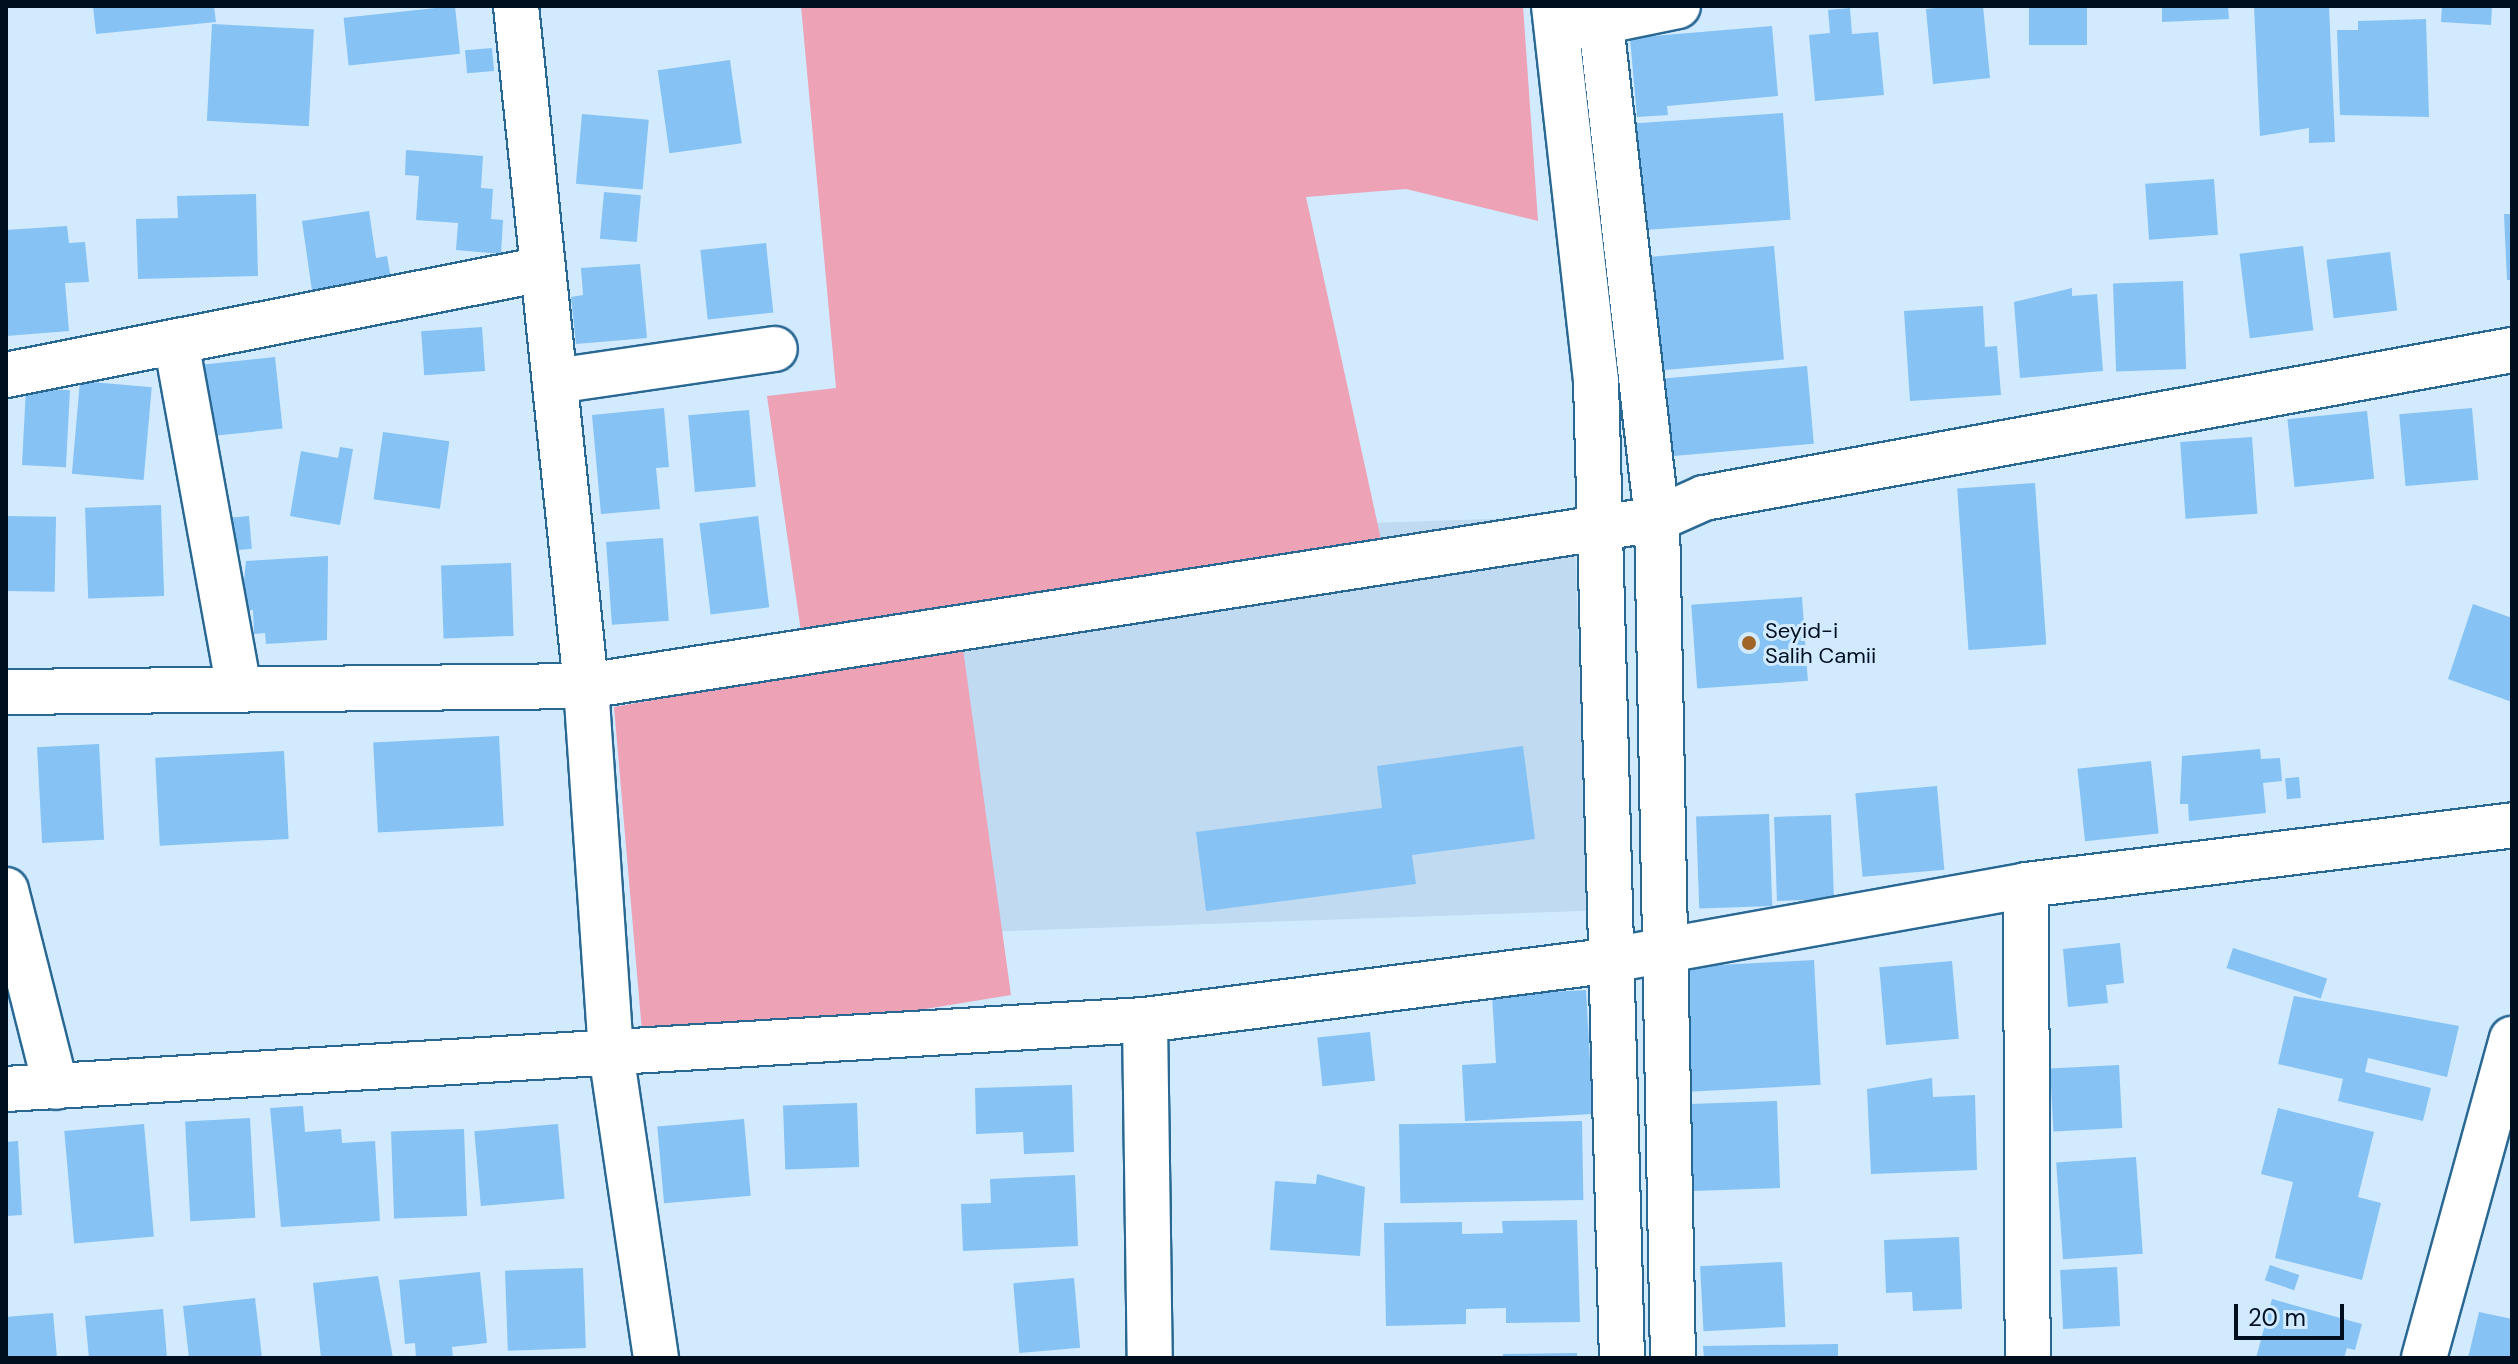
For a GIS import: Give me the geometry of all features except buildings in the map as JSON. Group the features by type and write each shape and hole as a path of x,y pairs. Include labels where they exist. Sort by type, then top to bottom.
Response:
{"street":[{"path":"516,6 586,686 611,1053 656,1358"},
{"path":"1622,1358 1596,381 1556,20 1600,12 1678,6"},
{"path":"1600,12 1657,519 1673,1358"},
{"path":"6,375 543,269"},
{"path":"176,342 239,688"},
{"path":"555,381 775,349"},
{"path":"6,692 586,686 1657,519 1704,498 2512,350"},
{"path":"6,1089 1145,1020 1611,960 2026,885 2512,825"},
{"path":"2026,885 2028,1358"},
{"path":"6,890 56,1087"},
{"path":"1145,1020 1150,1358"},
{"path":"2424,1358 2512,1039"}],"shaded area":[{"path":"801,6 1523,6 1538,221 1406,189 1306,197 1382,544 959,620 1011,995 644,1055 614,707 807,673 767,396 836,388"},
{"path":"1574,516 1588,911 964,933 950,538"}],"place":[{"name":"Seyid-i Salih Camii","path":"1749,643"}]}
